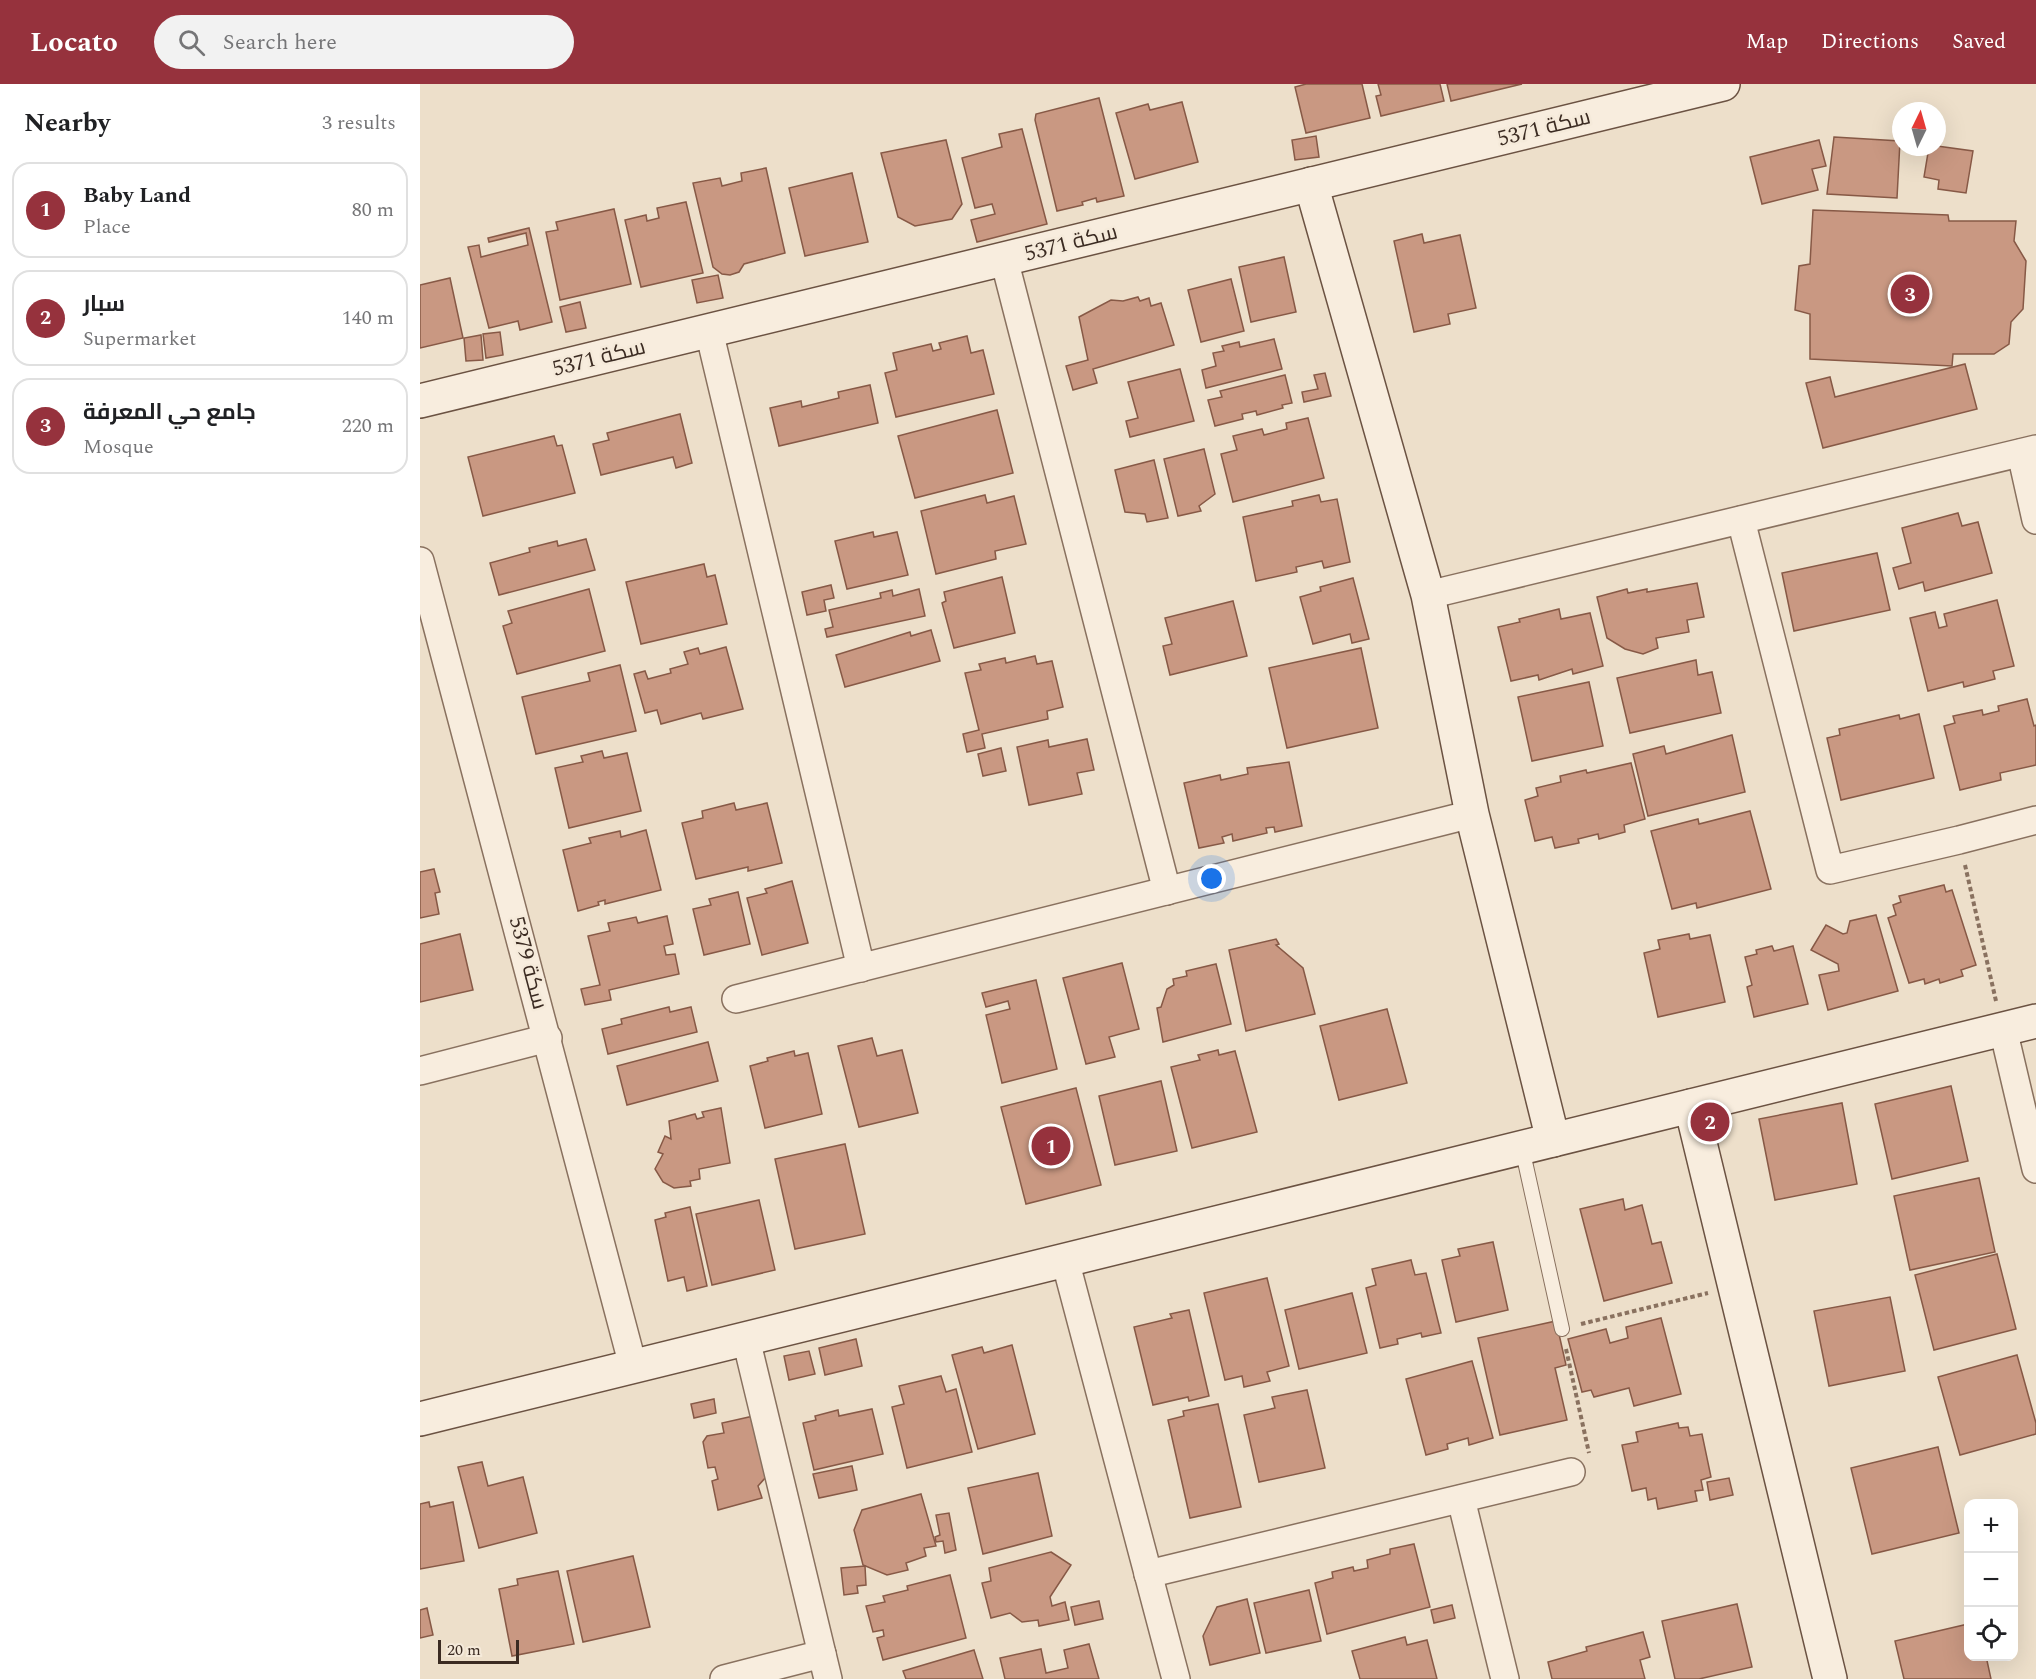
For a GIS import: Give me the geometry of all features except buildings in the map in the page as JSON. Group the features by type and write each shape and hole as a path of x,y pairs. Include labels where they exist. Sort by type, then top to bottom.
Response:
{"street":[{"name":"سكة 5371","path":"420,401 1723,84"},
{"path":"1311,184 1428,595 1472,814 1553,1140"},
{"path":"1004,259 1167,891"},
{"path":"709,331 861,968"},
{"path":"1428,595 2028,451 2036,520"},
{"path":"1741,520 1830,870 2036,820"},
{"name":"سكة 5379","path":"420,561 633,1366"},
{"path":"736,999 1472,814"},
{"path":"420,1419 2036,1021"},
{"path":"2003,1029 2036,1169"},
{"path":"420,1071 548,1038"},
{"path":"1691,1106 1830,1679"},
{"path":"1065,1260 1176,1679"},
{"path":"724,1679 825,1666 746,1339"},
{"path":"1148,1574 1571,1472"},
{"path":"1461,1499 1505,1679"}],"lane":[{"path":"1522,1148 1562,1329"}],"path":[{"path":"1959,840 2003,1029"},
{"path":"1571,1472 1588,1464 1590,1456 1562,1329 1735,1286"}],"place":[{"name":"جامع حي المعرفة","path":"1910,294"},
{"name":"سبار","path":"1710,1122"},
{"name":"Baby Land","path":"1051,1146"}]}
